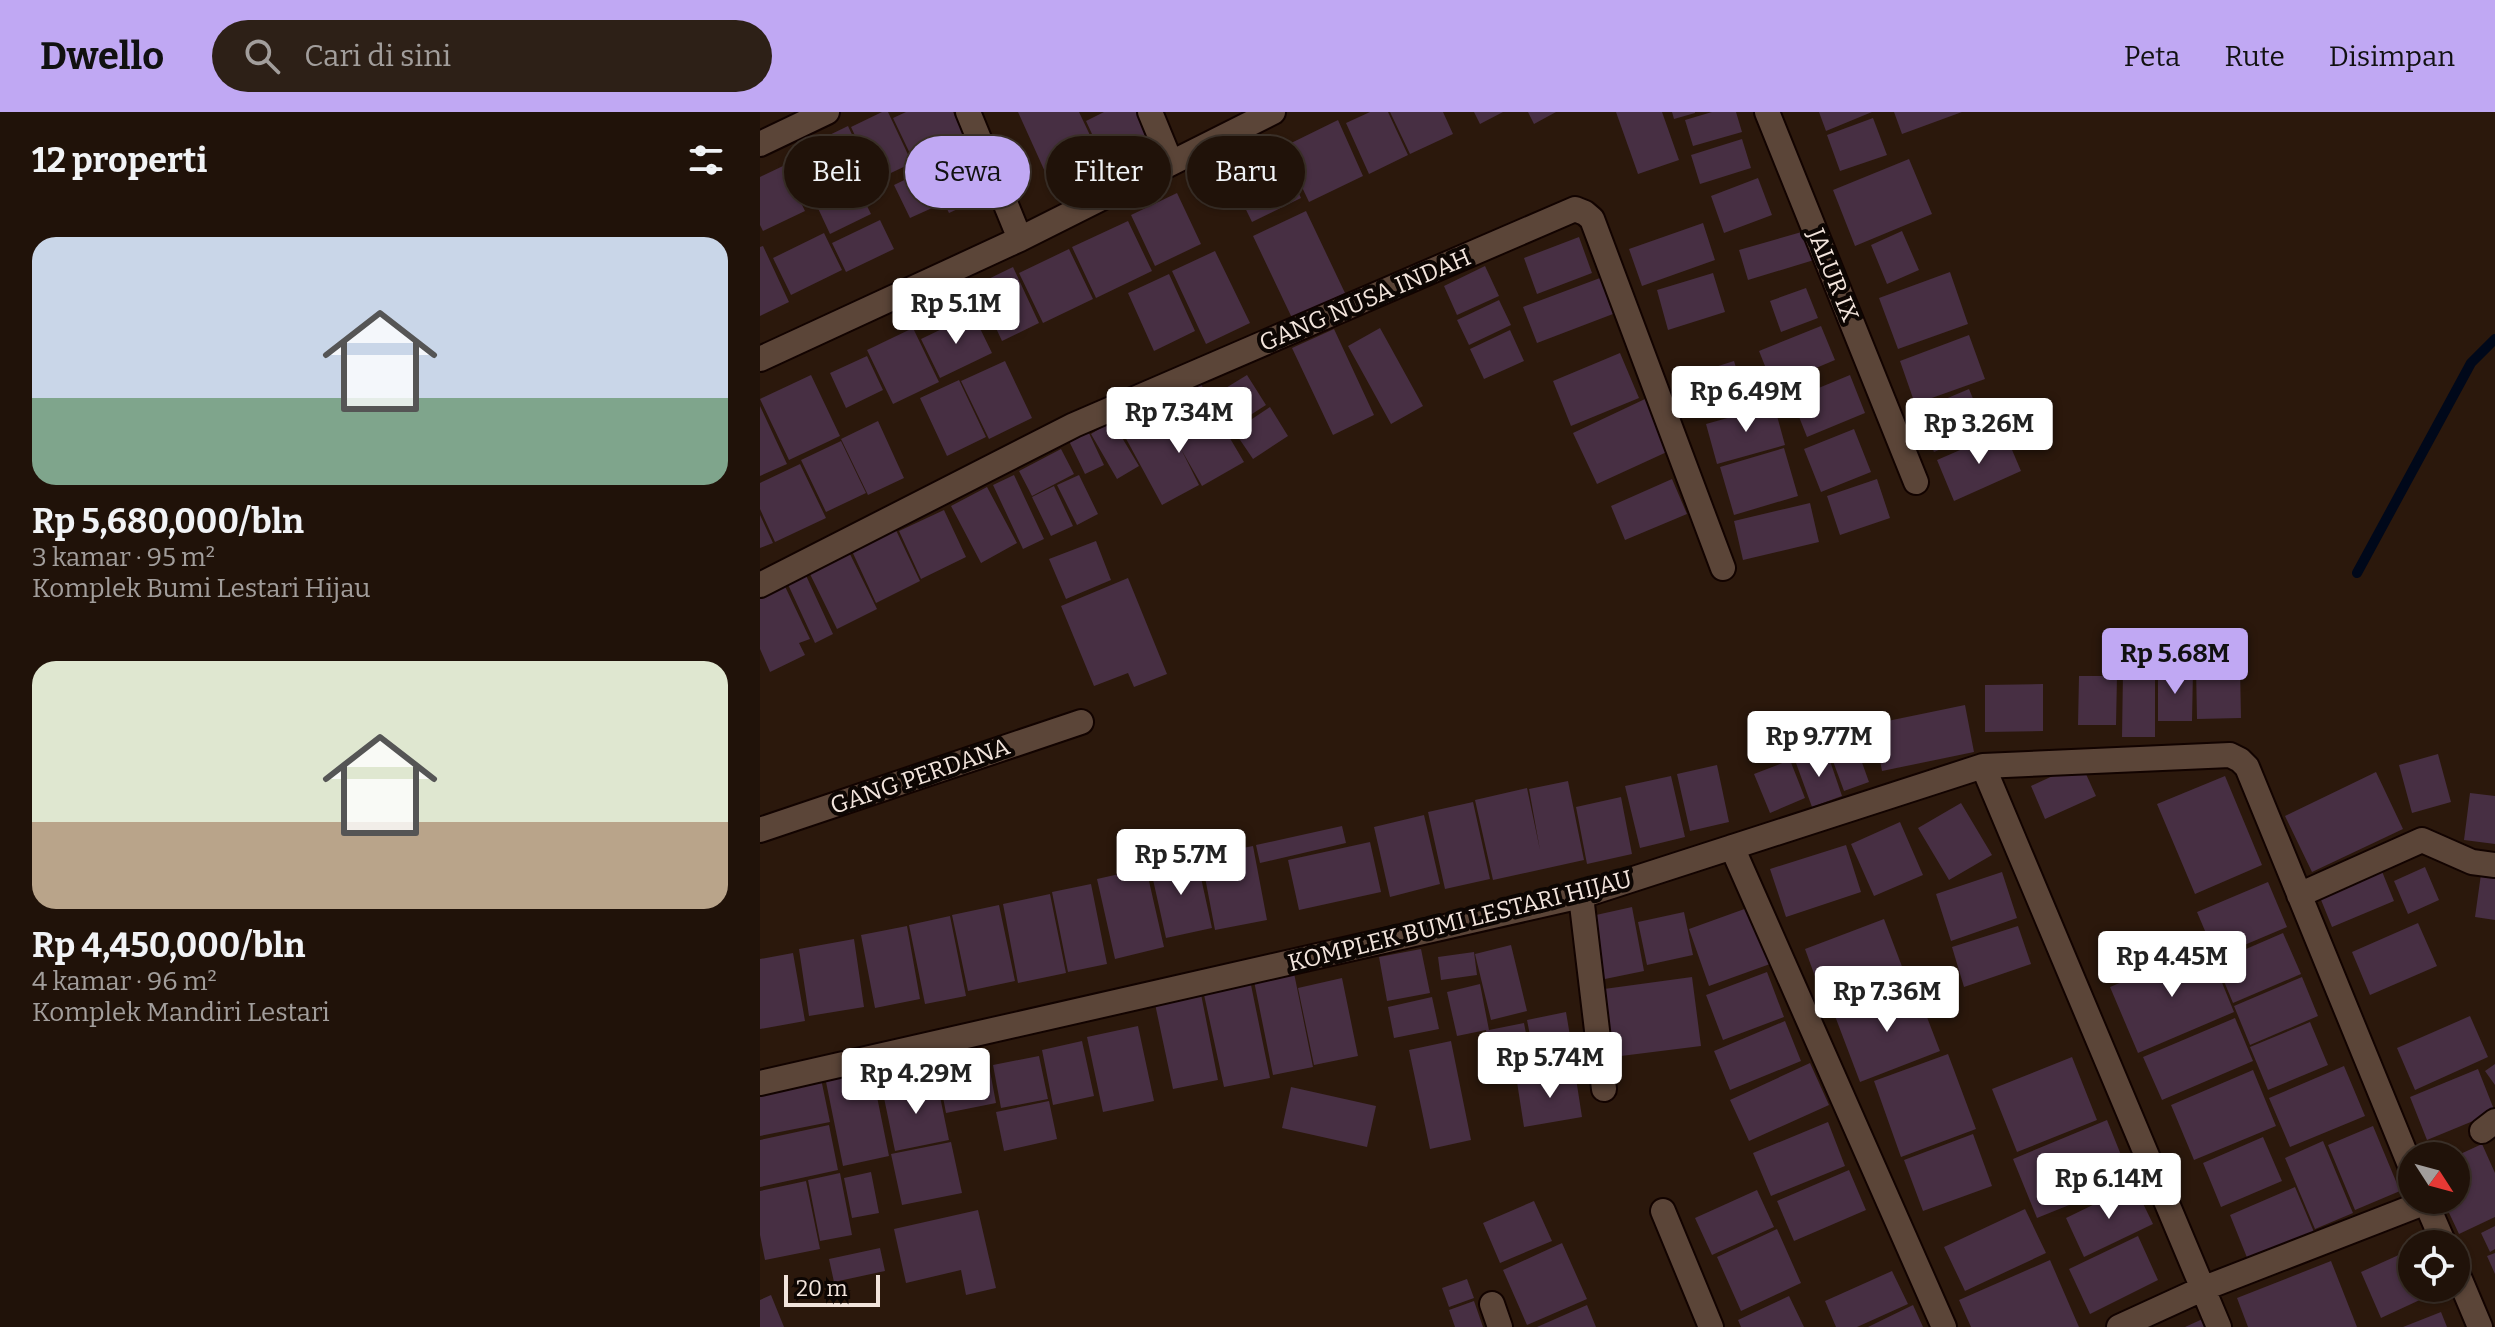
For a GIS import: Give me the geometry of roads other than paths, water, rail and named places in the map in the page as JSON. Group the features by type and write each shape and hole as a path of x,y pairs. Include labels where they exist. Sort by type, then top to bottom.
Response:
{"street":[{"path":"760,144 827,112"},
{"path":"968,112 1020,239"},
{"path":"1150,112 1160,136"},
{"path":"1171,163 1273,112"},
{"name":"JALUR IX","path":"1767,112 1916,482"},
{"path":"760,359 1082,208"},
{"name":"GANG NUSA INDAH","path":"760,585 1074,425 1575,209 1592,219 1723,568"},
{"name":"GANG PERDANA","path":"760,830 1081,722"},
{"name":"KOMPLEK BUMI LESTARI HIJAU","path":"760,1083 1581,896 1983,766 2230,755 2247,767 2299,895"},
{"path":"1983,766 2219,1327"},
{"path":"2400,1142 2299,895 2422,840 2472,862 2495,865"},
{"path":"1732,847 1944,1327"},
{"path":"1581,896 1604,1089"},
{"path":"1663,1211 1711,1327"},
{"path":"2119,1327 2202,1289 2398,1212"},
{"path":"2469,1302 2480,1327"}],"waterway":[{"path":"2357,573 2471,363 2495,339"}]}
